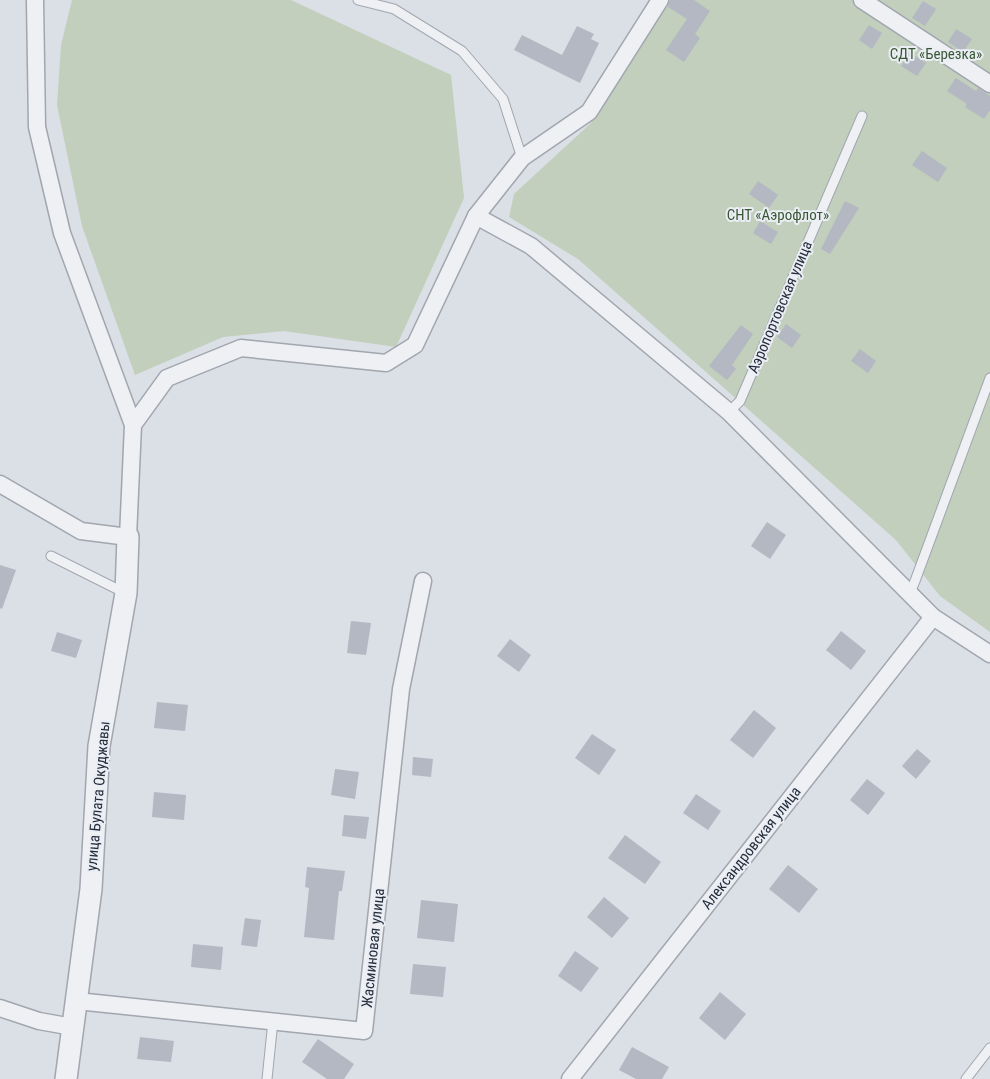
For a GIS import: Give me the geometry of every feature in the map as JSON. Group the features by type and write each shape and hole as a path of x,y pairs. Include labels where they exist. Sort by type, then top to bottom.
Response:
{"street":[{"path":"0,484 80,531 128,537 133,425 62,233 37,127 35,0"},
{"path":"133,425 167,378 241,348 386,364 416,345 476,216 522,158 588,112 660,0"},
{"path":"862,0 990,84"},
{"path":"476,216 531,246 729,412 933,617 990,654"},
{"name":"улица Булата Окуджавы","path":"66,1079 91,889 99,746 126,593 128,537"},
{"name":"Жасминовая улица","path":"77,1002 364,1031 402,689 424,581"},
{"name":"Александровская улица","path":"570,1079 933,617"},
{"path":"0,1008 39,1021 73,1027"}],"lane":[{"path":"358,0 394,9 462,51 503,99 522,158"},
{"name":"Аэропортовская улица","path":"729,412 740,401 862,116"},
{"path":"910,593 990,378"},
{"path":"51,556 126,593"},
{"path":"267,1079 273,1021"},
{"path":"966,1079 990,1048"}],"green space":[{"path":"72,0 291,0 451,75 464,198 396,347 284,331 223,337 135,375 82,226 57,105 61,45"},
{"name":"СНТ «Аэрофлот»","path":"670,0 990,0 990,632 940,596 896,540 578,259 509,217 514,194 591,123"}],"building":[{"path":"670,0 694,0 710,11 695,34 700,38 684,62 666,50 687,19 668,7"},
{"path":"923,1 936,9 925,26 912,18"},
{"path":"869,25 882,33 872,49 859,40"},
{"path":"577,26 594,34 591,39 599,43 580,83 514,50 522,35 562,55"},
{"path":"956,29 972,39 963,52 948,42"},
{"path":"910,53 926,63 917,76 901,66"},
{"path":"956,78 976,91 978,88 990,96 990,110 984,119 965,107 967,104 947,91"},
{"path":"922,151 947,168 938,182 912,165"},
{"path":"758,181 778,195 769,208 749,194"},
{"path":"845,201 859,208 830,254 821,249"},
{"path":"760,221 778,232 771,244 753,233"},
{"path":"786,324 801,335 792,348 777,337"},
{"path":"741,325 753,334 732,365 736,369 727,380 709,366"},
{"path":"860,349 876,361 868,373 851,361"},
{"path":"767,522 786,535 770,559 751,546"},
{"path":"0,565 16,570 2,609 0,608"},
{"path":"351,621 371,623 366,655 347,653"},
{"path":"841,631 866,651 851,670 826,650"},
{"path":"57,632 82,640 76,658 51,651"},
{"path":"510,639 531,655 519,672 497,656"},
{"path":"157,702 188,705 185,731 154,728"},
{"path":"754,710 776,728 753,758 730,740"},
{"path":"592,734 616,750 599,775 575,758"},
{"path":"917,749 931,761 916,779 902,766"},
{"path":"413,757 433,759 431,777 412,775"},
{"path":"335,769 359,772 355,799 331,795"},
{"path":"867,779 885,793 868,815 850,800"},
{"path":"154,792 186,795 184,820 152,817"},
{"path":"696,794 721,811 708,830 683,813"},
{"path":"344,815 369,817 366,839 342,836"},
{"path":"625,835 661,862 645,884 608,858"},
{"path":"788,865 818,889 799,913 769,889"},
{"path":"307,867 345,871 342,891 339,891 334,940 304,937 309,888 305,887"},
{"path":"604,897 629,918 612,938 587,917"},
{"path":"421,900 458,904 454,942 417,938"},
{"path":"245,918 261,920 257,947 241,945"},
{"path":"193,944 223,947 221,970 191,967"},
{"path":"575,951 599,968 581,992 558,976"},
{"path":"413,964 446,967 443,997 410,994"},
{"path":"720,992 746,1014 725,1040 699,1018"},
{"path":"140,1037 174,1041 171,1062 137,1059"},
{"path":"318,1039 354,1064 344,1079 327,1079 302,1062"},
{"path":"632,1047 669,1067 662,1079 636,1079 619,1070"}],"park label":[{"name":"СДТ «Березка»","path":"936,54"}]}
